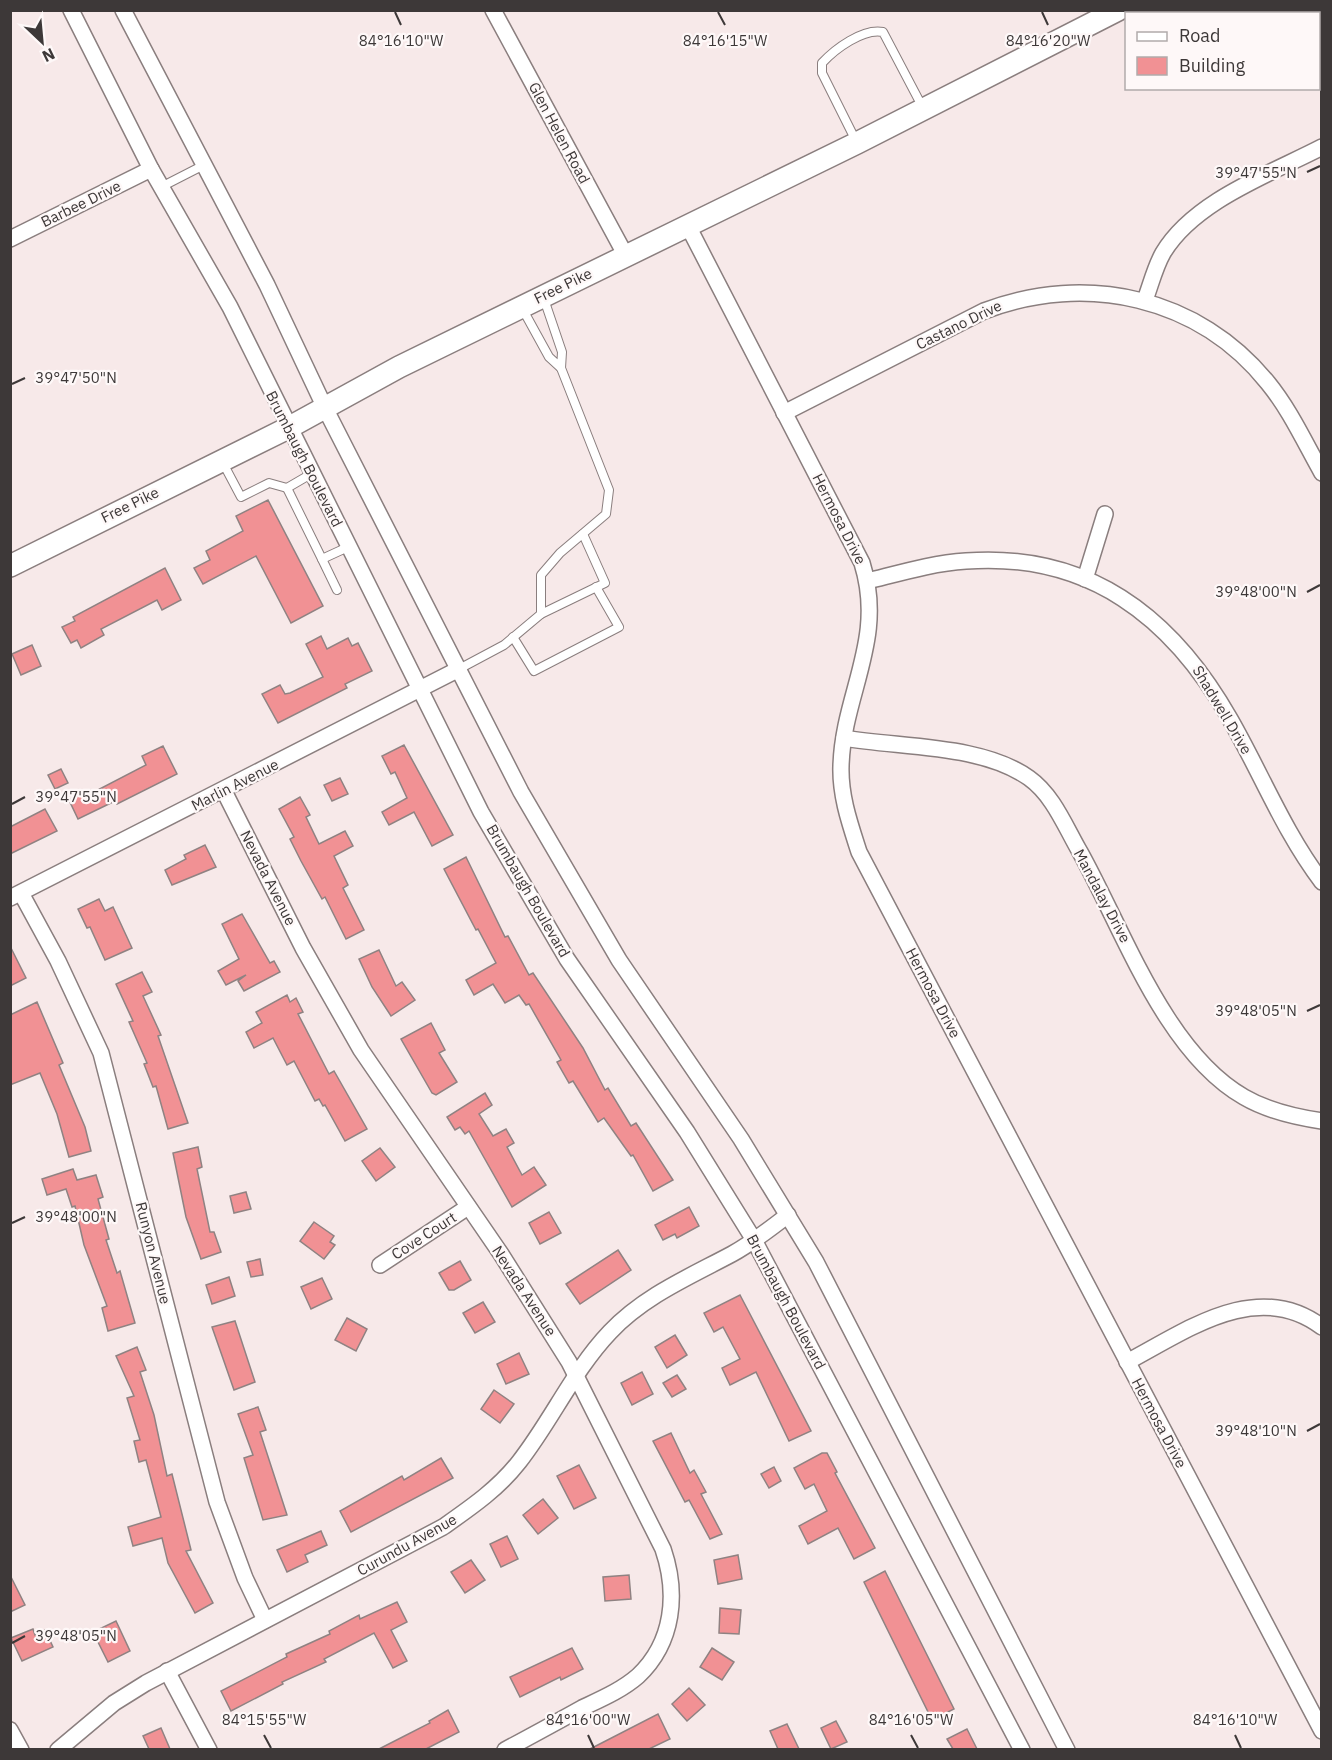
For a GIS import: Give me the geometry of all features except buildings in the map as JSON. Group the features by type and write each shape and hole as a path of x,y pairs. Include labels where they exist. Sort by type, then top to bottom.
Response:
{"main road":[{"name":"Free Pike","path":"10,566 288,428 399,367 924,110 1118,10"}],"street":[{"name":"Brumbaugh Boulevard","path":"71,10 151,169 230,307 288,428 481,812 567,959 687,1132 754,1240 1022,1749"},
{"path":"123,10 267,285 325,408 521,792 569,879 619,960 741,1139 816,1262 1067,1749"},
{"name":"Glen Helen Road","path":"493,10 626,256"},
{"path":"1145,300 1164,252 1190,220 1207,207 1322,147"},
{"name":"Barbee Drive","path":"10,239 151,169"},
{"name":"Hermosa Drive","path":"688,226 862,563 868,581 870,605 867,650 844,738 841,766 842,790 859,852 1322,1731"},
{"name":"Castano Drive","path":"784,413 984,311 1008,302 1064,292 1099,292 1145,300 1199,324 1250,363 1283,404 1322,473"},
{"path":"1084,579 1105,514"},
{"name":"Shadwell Drive","path":"868,581 912,569 969,560 1029,564 1084,579 1134,605 1155,621 1187,654 1231,720 1294,841 1322,882"},
{"name":"Marlin Avenue","path":"16,896 459,669"},
{"name":"Mandalay Drive","path":"844,738 988,758 1030,778 1052,803 1141,970 1186,1046 1206,1067 1244,1097 1269,1110 1322,1121"},
{"name":"Nevada Avenue","path":"224,791 303,948 361,1050 558,1343 663,1549 672,1584 669,1623 653,1657 637,1676 505,1749"},
{"name":"Runyon Avenue","path":"16,896 58,961 101,1053 217,1502 245,1578 265,1620"},
{"name":"Cove Court","path":"380,1265 468,1207"},
{"name":"Curundu Avenue","path":"58,1749 114,1703 167,1671 443,1527 471,1508 519,1462 575,1376 611,1331 636,1309 675,1282 754,1240 788,1215"},
{"path":"1126,1362 1218,1316 1237,1309 1256,1306 1290,1310 1310,1318 1322,1327"},
{"path":"167,1671 209,1749"},
{"path":"10,1730 21,1749"}],"lane":[{"path":"857,143 822,73 822,63 844,45 869,33 883,32 924,110"},
{"path":"161,187 204,165"},
{"path":"542,614 541,575 560,553 606,514 609,490 561,368 562,352 543,296"},
{"path":"521,307 549,357 561,368"},
{"path":"222,461 241,497 269,483 287,488 311,474"},
{"path":"287,488 337,590"},
{"path":"459,669 504,645 542,614 605,583 583,534"},
{"path":"322,559 348,547"},
{"path":"513,637 534,671 619,627 596,587"}]}
